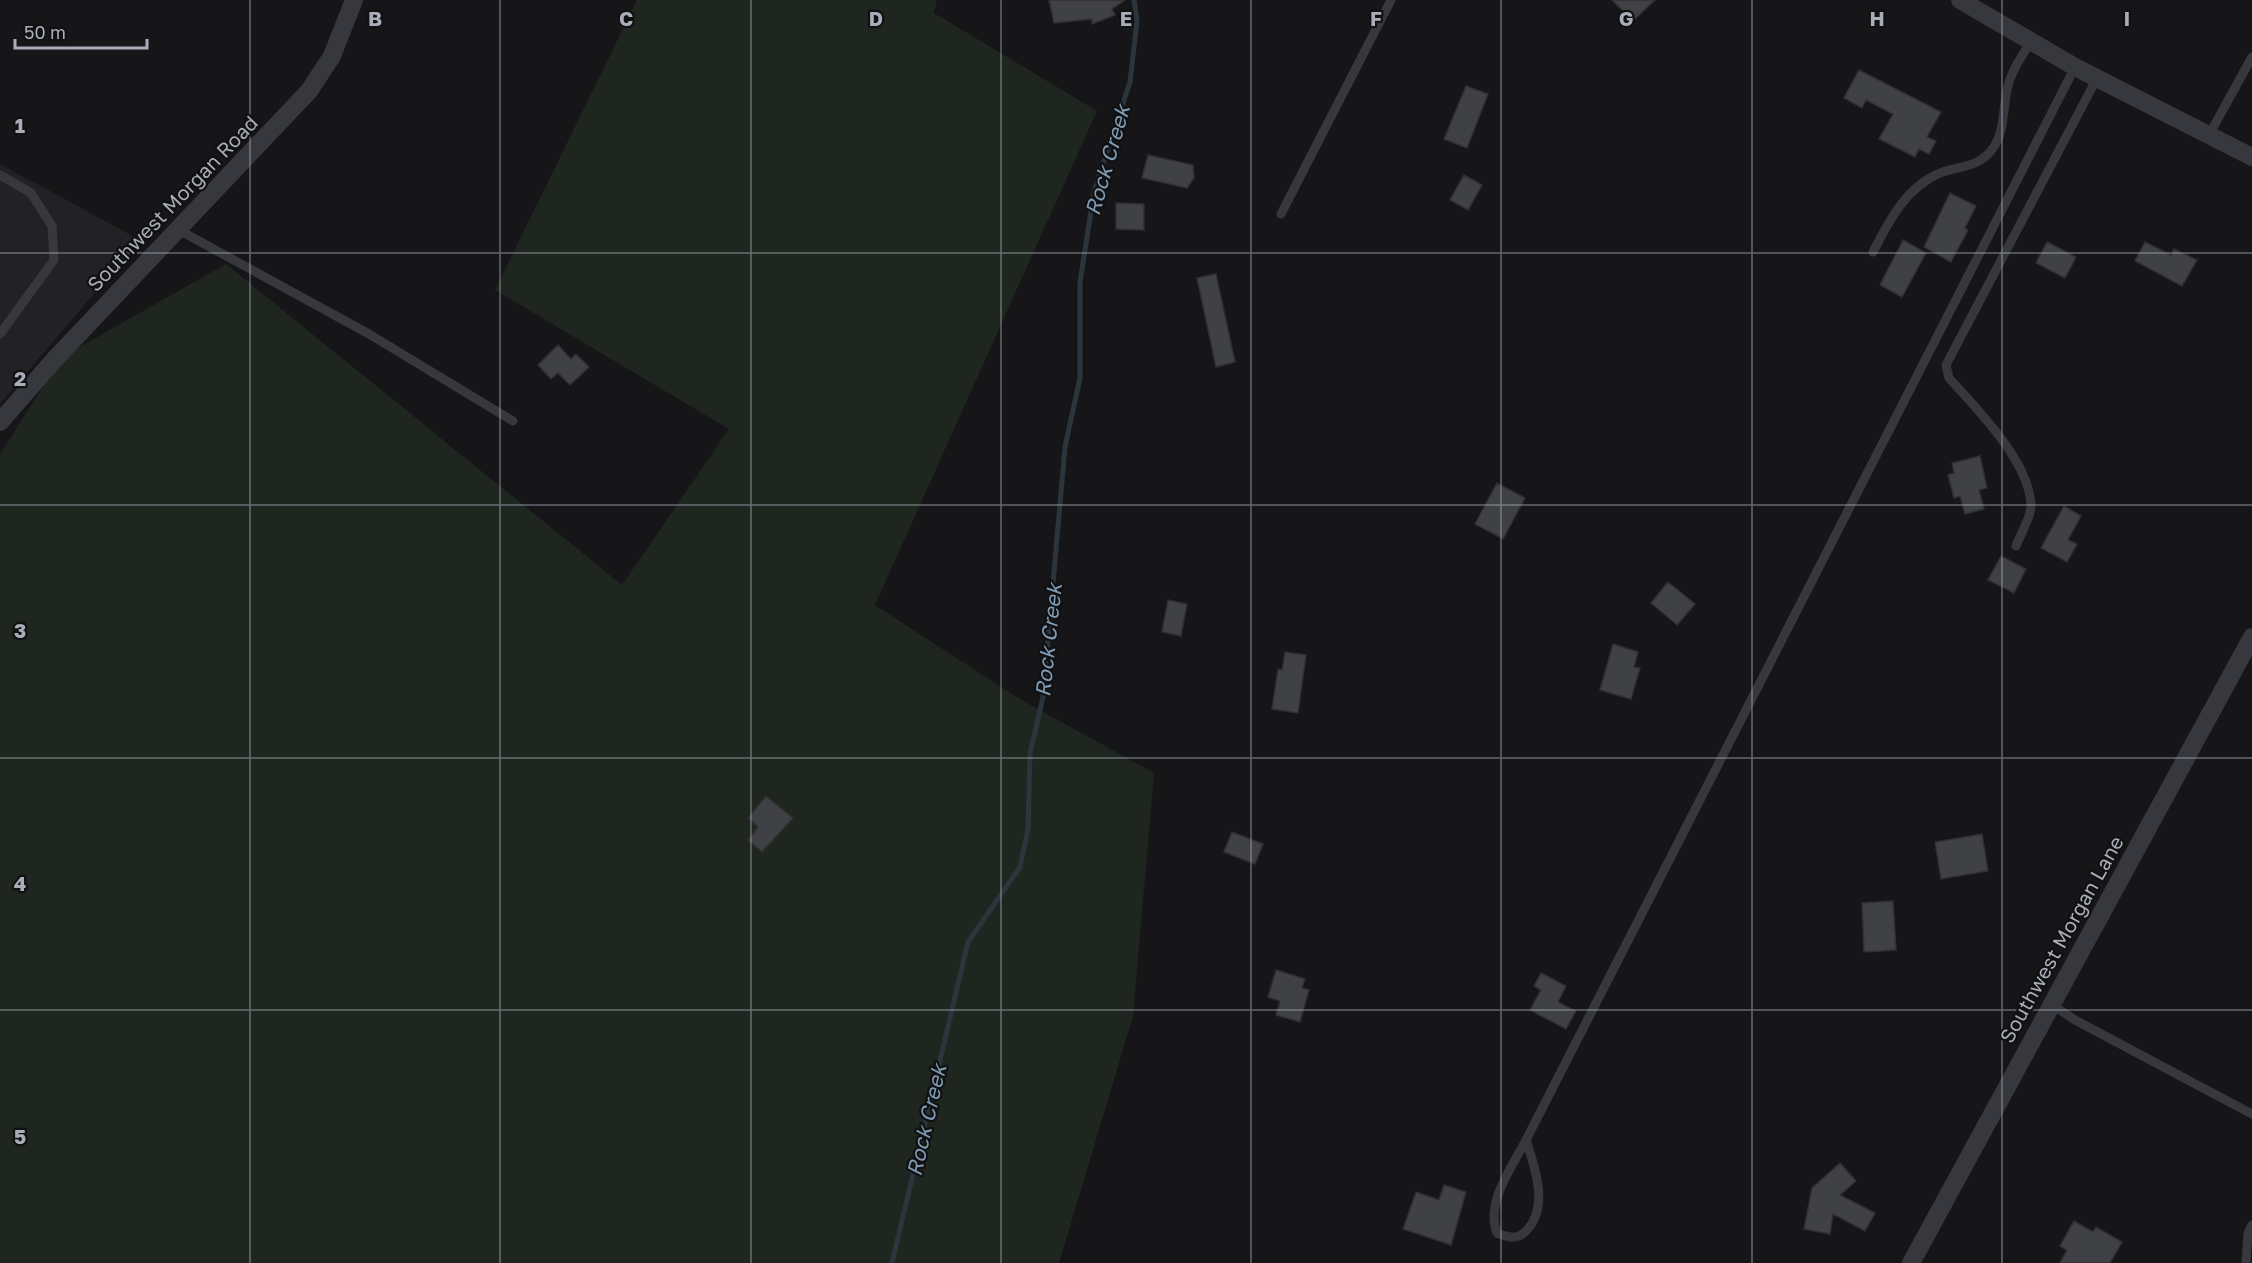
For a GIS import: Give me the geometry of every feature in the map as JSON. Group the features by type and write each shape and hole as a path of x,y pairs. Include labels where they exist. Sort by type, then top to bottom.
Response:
{"street":[{"name":"Southwest Morgan Road","path":"0,422 54,360 309,91 333,56 354,0"},
{"path":"1960,0 2075,67 2252,158"},
{"name":"Southwest Morgan Lane","path":"1911,1263 2252,637"}],"lane":[{"path":"1281,214 1391,0"},
{"path":"1873,252 1895,213 1917,186 1944,172 1980,162 1992,151 2001,132 2008,84 2031,41"},
{"path":"2209,135 2252,57"},
{"path":"1526,1140 1534,1165 1538,1210 1532,1225 1522,1235 1509,1239 1497,1233 1493,1224 1494,1207 1526,1140 2075,67"},
{"path":"2016,546 2031,507 2024,481 2009,447 1949,378 1946,365 2097,78"},
{"path":"0,175 31,193 52,226 54,260 0,334"},
{"path":"177,229 369,334 513,421"},
{"path":"2051,1004 2075,1020 2252,1114"},
{"path":"2246,1263 2248,1233 2252,1225"}],"shaded area":[{"path":"637,0 937,0 934,13 1097,111 875,605 1018,698 1154,773 1133,1016 1059,1263 0,1263 0,454 62,357 226,264 622,585 729,429 495,290"},
{"path":"0,164 140,240 0,404"}],"building":[{"path":"1049,0 1125,0 1112,9 1115,15 1092,24 1092,19 1054,23"},
{"path":"1612,0 1655,0 1633,21"},
{"path":"1859,70 1941,112 1927,137 1936,141 1929,154 1919,149 1915,157 1879,139 1893,114 1866,100 1862,108 1844,98"},
{"path":"1466,86 1488,94 1467,148 1444,139"},
{"path":"1148,155 1193,165 1194,178 1187,188 1142,178"},
{"path":"1464,175 1482,185 1468,210 1450,200"},
{"path":"1950,193 1976,206 1965,228 1968,230 1951,262 1924,247"},
{"path":"1116,203 1144,204 1144,230 1116,229"},
{"path":"1903,240 1926,253 1902,297 1880,285"},
{"path":"2047,242 2076,257 2065,278 2036,263"},
{"path":"2145,242 2171,255 2174,249 2197,260 2182,286 2135,261"},
{"path":"1216,274 1235,362 1216,367 1197,278"},
{"path":"558,345 571,359 576,354 589,367 570,385 558,373 551,379 538,365"},
{"path":"1980,456 1987,488 1979,490 1984,509 1965,514 1960,496 1954,498 1948,475 1954,473 1952,463"},
{"path":"1497,483 1525,498 1503,539 1475,524"},
{"path":"2064,506 2081,516 2068,540 2077,544 2067,562 2041,548"},
{"path":"2001,556 2026,569 2014,593 1988,580"},
{"path":"1668,582 1695,604 1677,625 1651,603"},
{"path":"1168,600 1187,604 1181,636 1162,632"},
{"path":"1613,644 1638,652 1634,667 1640,668 1631,699 1600,690"},
{"path":"1285,652 1306,655 1298,713 1272,709 1278,669 1282,670"},
{"path":"766,796 793,818 762,852 748,840 758,827 748,818"},
{"path":"1232,832 1263,844 1255,864 1224,852"},
{"path":"1982,834 1988,871 1941,879 1935,842"},
{"path":"1893,901 1896,950 1864,952 1862,903"},
{"path":"1276,970 1305,979 1302,988 1309,990 1300,1022 1276,1015 1280,1001 1268,997"},
{"path":"1541,973 1566,986 1558,1002 1576,1011 1566,1029 1530,1010 1541,990 1534,986"},
{"path":"1840,1163 1856,1181 1840,1195 1875,1213 1865,1231 1833,1214 1830,1234 1804,1229 1812,1188"},
{"path":"1444,1185 1466,1192 1451,1245 1403,1229 1416,1192 1439,1200"},
{"path":"2074,1221 2093,1232 2096,1227 2122,1242 2110,1263 2060,1263 2067,1250 2060,1246"}],"waterway":[{"name":"Rock Creek","path":"892,1263 968,942 1020,867 1028,829 1030,754 1043,697 1065,447 1080,378 1080,282 1094,192 1130,82 1137,21 1134,0"}]}
